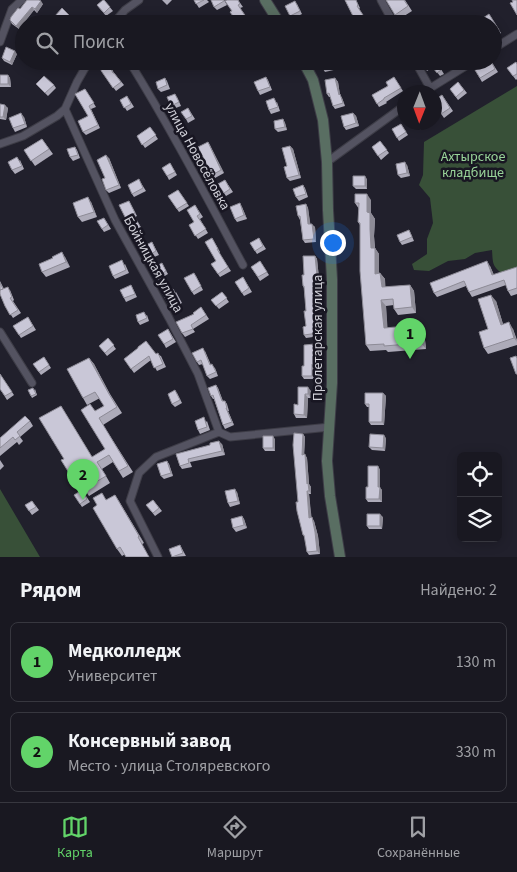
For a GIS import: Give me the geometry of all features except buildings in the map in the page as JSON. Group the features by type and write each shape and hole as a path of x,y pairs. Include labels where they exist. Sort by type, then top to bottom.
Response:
{"main road":[{"path":"265,0 274,15"},
{"name":"Пролетарская улица","path":"308,70 313,80 323,120 327,162 332,289 332,383 327,461 330,496 340,557"}],"street":[{"path":"0,42 12,9 22,0"},
{"path":"121,15 138,0"},
{"path":"381,0 389,15"},
{"path":"502,43 517,34"},
{"path":"0,144 24,136 57,116 64,109 84,70"},
{"name":"улица Новосёловка","path":"135,70 154,101 243,265"},
{"path":"419,70 425,85"},
{"path":"435,85 459,70"},
{"name":"Бойницкая улица","path":"64,109 115,220 198,374 219,432"},
{"path":"327,162 397,111"},
{"path":"0,332 32,383"},
{"path":"158,557 130,501 140,474 156,457 219,432 230,437 330,426"}],"green space":[{"name":"Ахтырское кладбище","path":"517,86 517,271 504,275 500,272 495,267 492,250 475,253 465,259 448,261 429,271 414,270 412,264 427,254 427,239 433,223 430,198 419,185 423,175 424,142"},
{"path":"0,489 40,557 0,557"}],"place":[{"name":"Медколледж","path":"410,359"},
{"name":"Консервный завод","path":"83,500"}]}
